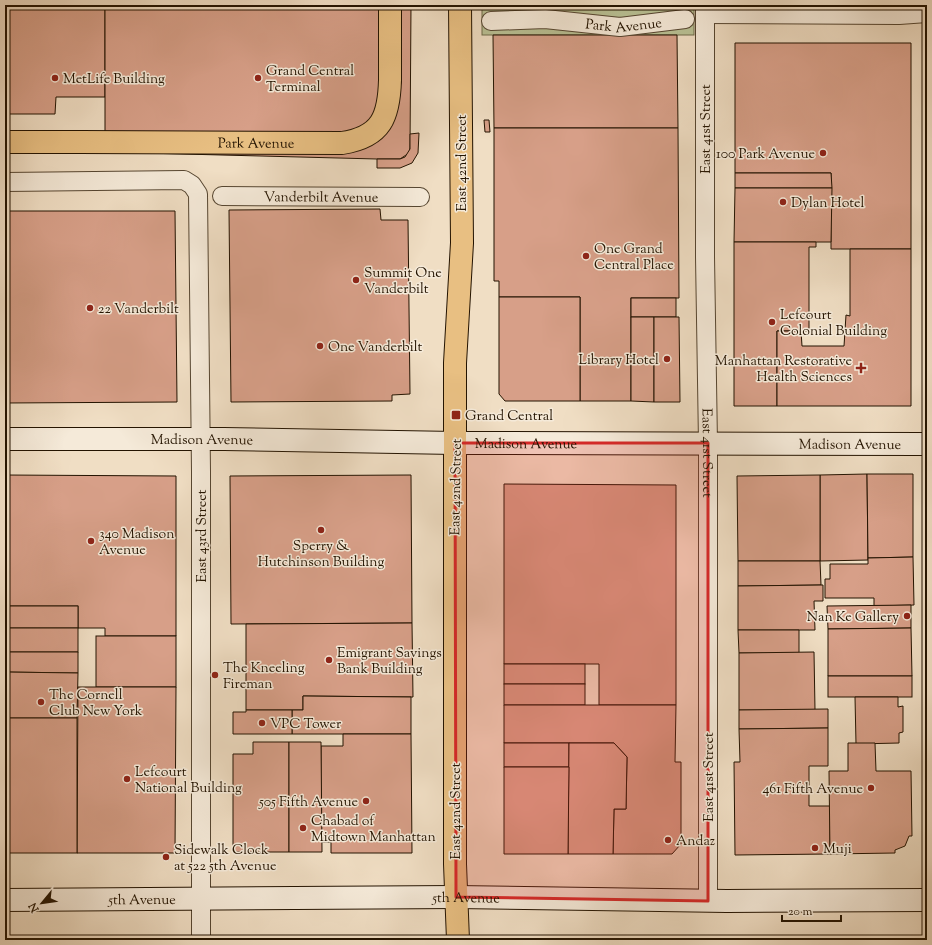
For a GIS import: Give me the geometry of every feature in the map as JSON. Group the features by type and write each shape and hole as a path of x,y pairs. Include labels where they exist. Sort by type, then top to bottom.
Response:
{"main road":[{"name":"Park Avenue","path":"5,142 342,143 358,141 374,132 381,124 388,105 390,80 390,5"},
{"name":"East 42nd Street","path":"458,940 454,750 456,356 462,243 460,5"},
{"name":"Madison Avenue","path":"5,439 200,439 456,443 927,444"},
{"name":"5th Avenue","path":"5,900 200,900 456,897 708,901 927,900"}],"street":[{"path":"705,9 899,15 927,13"},
{"name":"East 41st Street","path":"705,9 705,289 708,443 708,901"},
{"name":"Park Avenue","path":"491,22 545,19 589,25 620,27 685,19"},
{"name":"East 43rd Street","path":"5,182 184,180 192,185 199,200 201,940"},
{"name":"Vanderbilt Avenue","path":"222,196 420,197"}],"highlighted area":[{"path":"455,443 708,443 708,901 456,897"}],"green space":[{"path":"482,5 694,5 694,35 482,35"}],"building":[{"name":"MetLife Building","path":"5,5 105,5 105,97 56,97 55,114 5,114"},
{"name":"Grand Central Terminal","path":"105,5 411,5 409,153 400,159 377,159 105,152"},
{"path":"493,35 677,35 678,128 494,128"},
{"name":"100 Park Avenue","path":"735,43 911,43 911,249 831,249 831,173 735,173"},
{"path":"484,120 489,120 490,132 485,132"},
{"name":"One Grand Central Place","path":"494,128 678,128 679,298 631,298 631,401 580,401 580,297 499,297 499,281 494,281"},
{"path":"419,133 418,153 412,163 400,168 377,168 377,159 400,159 405,157 410,149 410,134"},
{"path":"735,173 831,173 832,188 735,188"},
{"name":"Dylan Hotel","path":"735,188 832,188 831,242 734,242"},
{"name":"One Vanderbilt","path":"380,209 381,220 408,220 410,394 392,395 392,401 231,402 229,210"},
{"name":"22 Vanderbilt","path":"5,211 175,211 177,402 5,403"},
{"name":"Lefcourt Colonial Building","path":"734,242 816,242 816,247 809,247 809,331 777,331 777,406 734,406"},
{"path":"850,249 911,249 911,406 777,406 777,331 801,331 802,346 844,346 846,315 850,316"},
{"path":"499,297 580,297 580,401 505,401 499,394"},
{"path":"631,298 676,298 676,317 631,317"},
{"path":"631,317 654,317 654,402 631,401"},
{"name":"Library Hotel","path":"654,317 679,317 680,402 654,402"},
{"path":"867,474 868,560 820,561 820,475"},
{"path":"867,474 913,474 913,557 868,558"},
{"name":"340 Madison Avenue","path":"5,475 176,476 176,636 105,636 105,628 78,628 78,606 5,606"},
{"name":"Sperry & Hutchinson Building","path":"411,475 412,623 231,624 230,476"},
{"path":"820,475 820,561 738,561 737,476"},
{"path":"504,484 676,485 676,705 599,705 599,664 504,664"},
{"path":"913,557 914,605 874,606 874,598 825,598 825,579 830,579 830,564 868,564 868,558"},
{"path":"738,561 820,561 821,585 738,586"},
{"path":"823,585 823,601 814,601 815,630 738,630 738,586"},
{"path":"911,605 911,628 828,629 827,606"},
{"path":"5,606 78,606 78,628 5,628"},
{"name":"Emigrant Savings Bank Building","path":"412,623 413,697 303,696 303,710 246,710 246,624"},
{"path":"5,628 78,628 78,652 5,652"},
{"path":"911,628 912,676 828,676 828,629"},
{"path":"738,630 799,630 799,653 739,653"},
{"path":"96,636 176,636 176,687 96,687"},
{"path":"5,652 78,652 78,673 5,672"},
{"path":"814,652 815,710 739,710 739,653"},
{"path":"504,664 585,664 585,684 504,684"},
{"name":"The Cornell Club New York","path":"5,672 78,673 77,718 5,718"},
{"path":"828,676 912,676 912,697 828,697"},
{"path":"504,684 585,684 585,705 504,705"},
{"name":"Lefcourt National Building","path":"78,687 176,687 175,853 77,853"},
{"path":"303,696 411,697 411,734 292,734 292,710 303,710"},
{"path":"855,697 898,697 898,707 903,706 903,732 899,733 899,743 856,744"},
{"path":"504,705 676,705 675,762 681,762 681,844 672,854 613,854 614,809 626,809 627,757 614,743 504,743"},
{"path":"828,709 828,728 739,729 739,710"},
{"name":"VPC Tower","path":"246,710 292,710 292,734 233,734 233,712 246,712"},
{"path":"5,718 77,718 77,853 5,853"},
{"path":"828,728 828,766 809,766 809,806 830,806 830,854 735,855 734,762 740,762 739,729"},
{"name":"505 Fifth Avenue","path":"343,734 411,734 412,853 331,853 331,842 321,842 321,746 343,746"},
{"path":"253,742 289,742 289,852 233,852 233,754 253,754"},
{"path":"289,742 321,742 322,852 289,852"},
{"path":"504,743 569,743 569,767 504,767"},
{"path":"569,743 614,743 627,757 626,809 614,809 613,854 568,854"},
{"name":"461 Fifth Avenue","path":"848,743 875,743 876,771 911,771 912,836 909,836 905,846 895,850 895,853 830,854 829,771 848,771"},
{"path":"504,767 569,767 568,854 504,854"}],"place":[{"name":"MetLife Building","path":"55,78"},
{"name":"Grand Central Terminal","path":"258,78"},
{"name":"100 Park Avenue","path":"823,153"},
{"name":"Dylan Hotel","path":"783,202"},
{"name":"One Grand Central Place","path":"586,256"},
{"name":"Summit One Vanderbilt","path":"356,280"},
{"name":"22 Vanderbilt","path":"90,308"},
{"name":"Lefcourt Colonial Building","path":"772,322"},
{"name":"One Vanderbilt","path":"320,346"},
{"name":"Library Hotel","path":"667,359"},
{"name":"Manhattan Restorative Health Sciences","path":"861,368"},
{"name":"Grand Central","path":"456,415"},
{"name":"Sperry & Hutchinson Building","path":"321,530"},
{"name":"340 Madison Avenue","path":"91,541"},
{"name":"Nan Ke Gallery","path":"907,616"},
{"name":"Emigrant Savings Bank Building","path":"329,660"},
{"name":"The Kneeling Fireman","path":"215,675"},
{"name":"The Cornell Club New York","path":"41,702"},
{"name":"VPC Tower","path":"262,723"},
{"name":"Lefcourt National Building","path":"127,779"},
{"name":"461 Fifth Avenue","path":"871,788"},
{"name":"505 Fifth Avenue","path":"366,801"},
{"name":"Chabad of Midtown Manhattan","path":"303,828"},
{"name":"Andaz","path":"668,840"},
{"name":"Muji","path":"815,848"},
{"name":"Sidewalk Clock at 522 5th Avenue","path":"166,857"}]}
